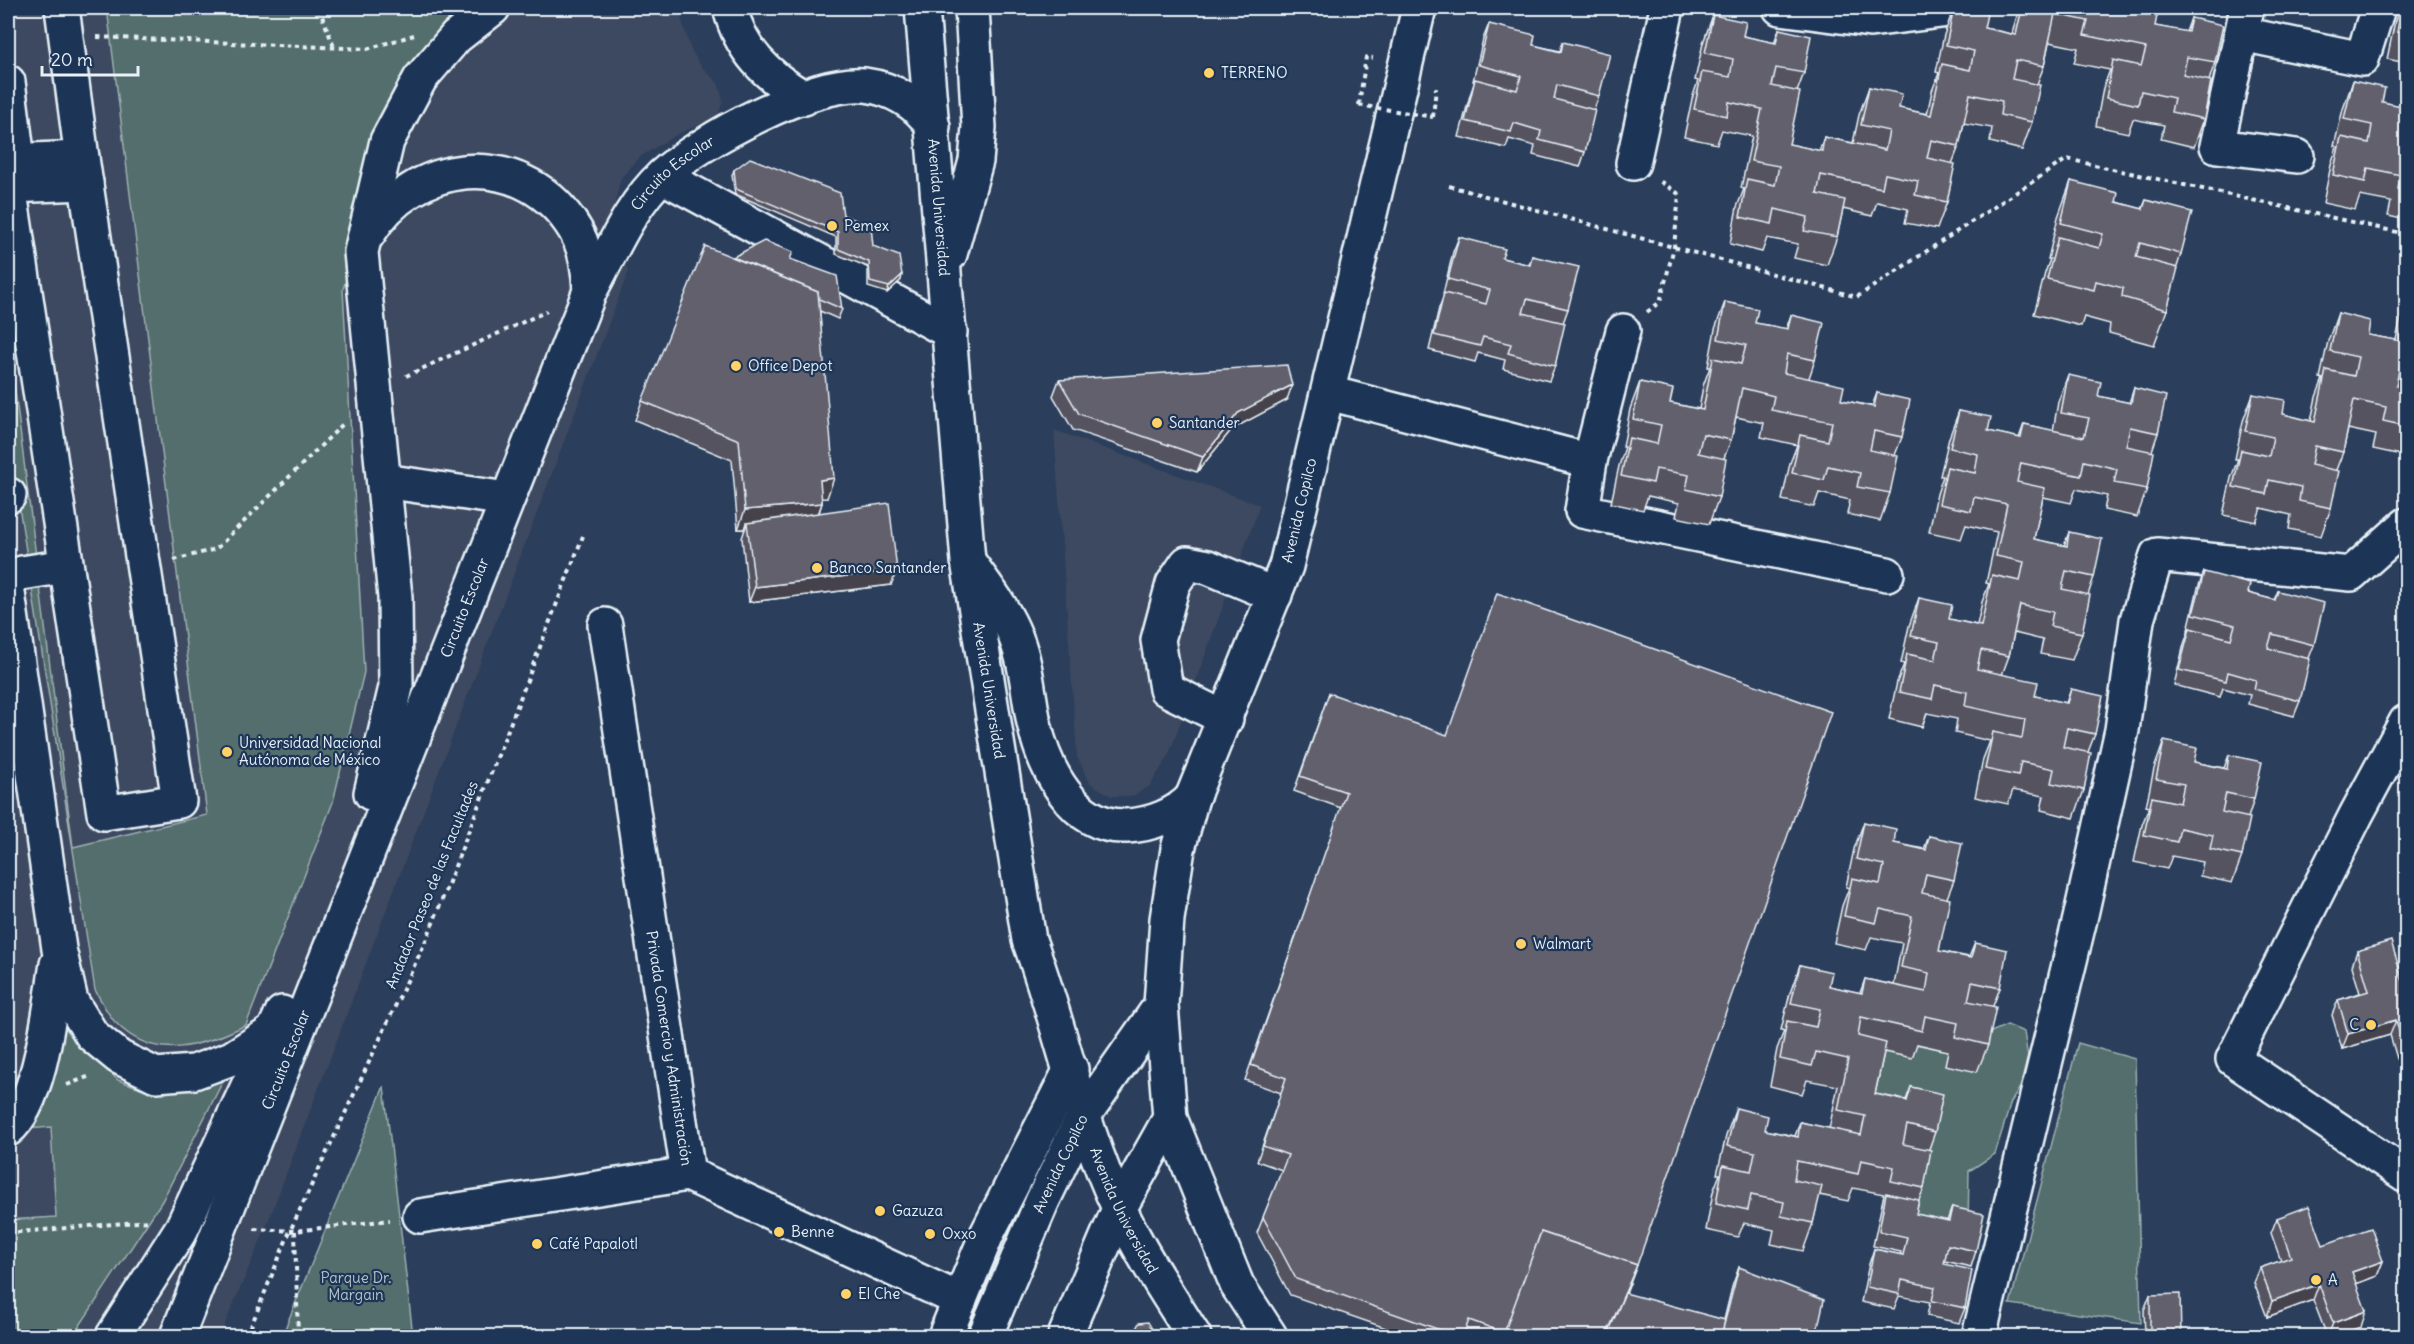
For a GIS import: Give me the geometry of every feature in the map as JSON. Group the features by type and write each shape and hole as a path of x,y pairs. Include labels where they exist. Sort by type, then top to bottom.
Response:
{"street":[{"name":"Circuito Escolar","path":"113,1336 187,1218 274,1031 376,781 396,687 395,597 361,252 387,141 420,79 456,37 493,8"},
{"path":"730,8 742,42 752,57 777,81 804,98"},
{"name":"Avenida Universidad","path":"922,8 968,561 1014,859 1029,940 1047,989 1084,1115 1119,1209 1158,1281 1194,1336"},
{"path":"945,272 976,161 979,127 972,8"},
{"name":"Avenida Copilco","path":"1170,1118 1161,1005 1167,919 1178,849 1192,798 1226,719 1286,566 1419,8"},
{"path":"1633,163 1667,8"},
{"path":"1780,8 1870,20 1965,8"},
{"path":"2298,156 2217,146 2245,21 2362,59 2378,8"},
{"path":"8,82 11,173 66,566 104,813 179,801 84,171 64,23"},
{"name":"Circuito Escolar","path":"177,1336 590,291 634,212 662,176 723,133 763,113 843,86 862,85 882,88 910,101 922,111 933,126"},
{"path":"11,173 84,171"},
{"path":"361,252 379,217 406,191 432,179 461,172 501,174 538,190 556,204 572,223 589,267 590,291"},
{"path":"662,176 950,332"},
{"path":"1623,331 1590,461 1582,510 1887,574"},
{"path":"1329,393 1590,461"},
{"path":"384,481 507,499"},
{"path":"1978,1336 2083,908 2122,730 2137,620 2157,555 2358,574 2406,525"},
{"path":"968,561 1003,609 1012,629 1024,663 1042,749 1070,801 1088,816 1108,824 1122,826 1158,820 1177,810 1192,798"},
{"path":"1226,719 1166,689 1158,640 1173,584 1187,563 1208,567 1275,595"},
{"path":"15,583 66,566"},
{"name":"Circuito Escolar","path":"15,583 59,949 71,1001 92,1035 119,1057 156,1074 194,1072 232,1058 274,1031"},
{"name":"Privada Comercio y Administración","path":"605,625 688,1174 960,1300"},
{"path":"2406,722 2356,815 2233,1059 2406,1175"},
{"path":"8,1129 24,1107 42,1057 59,949"},
{"name":"Avenida Copilco","path":"985,1336 1042,1202 1084,1115 1161,1005"},
{"path":"945,1336 987,1234 1071,1069"},
{"path":"1065,1336 1119,1209 1170,1118"},
{"path":"1170,1118 1237,1285 1270,1336"},
{"path":"420,1216 688,1174"}],"path":[{"path":"319,8 334,47"},
{"path":"64,23 123,36 367,49 420,34"},
{"path":"1366,57 1359,105 1433,117 1438,78"},
{"path":"1449,186 1857,297 2067,159 2406,234"},
{"path":"1623,331 1660,302 1674,247 1679,194 1633,163"},
{"name":"Andador Paseo de las Facultades","path":"247,1336 428,936 584,536"},
{"path":"58,1089 91,1075"},
{"path":"221,1226 293,1231 420,1216"},
{"path":"8,1233 187,1218"},
{"path":"293,1231 298,1336"}],"shaded area":[{"name":"Universidad Nacional Autónoma de México","path":"8,8 678,8 691,50 701,66 718,83 723,100 718,116 676,135 640,157 621,178 614,207 628,273 265,1230 220,1336 8,1336"},
{"path":"1054,430 1260,505 1168,757 1150,786 1133,796 1111,796 1090,783 1077,757"}],"green space":[{"path":"107,8 480,8 423,74 379,172 343,289 364,672 333,802 246,1025 213,1039 179,1047 162,1047 146,1043 130,1035 115,1022 95,990 8,436 8,336 73,847 207,815"},
{"path":"62,1004 76,1040 118,1080 146,1090 182,1090 223,1081 162,1201 73,1336 8,1336 8,1220 56,1217 51,1127 29,1129"},
{"path":"2007,1025 2024,1032 2030,1071 2011,1102 1995,1154 1969,1171 1968,1227 1910,1229 1865,1122 1851,1045 1915,1044 1948,1051"},
{"path":"2078,1043 2135,1059 2141,1323 2010,1304"},
{"name":"Parque Dr. Margain","path":"384,1086 413,1336 282,1336"}],"building":[{"path":"1954,8 1987,14 1984,28 2016,35 2022,8 2141,8 2158,11 2155,26 2188,32 2191,18 2223,25 2215,62 2187,57 2183,75 2211,81 2204,119 2171,112 2174,98 2141,91 2138,105 2106,98 2113,60 2141,66 2146,48 2084,35 2088,21 2055,14 2044,66 2016,60 2012,79 2040,85 2032,122 2000,115 2002,101 1970,94 1959,146 1931,140 1927,158 1955,164 1947,202 1915,195 1918,181 1885,174 1882,188 1821,175 1817,194 1845,200 1837,237 1804,231 1808,217 1775,209 1772,224 1740,217 1747,179 1775,185 1779,166 1751,161 1762,109 1729,102 1727,116 1694,109 1702,72 1730,77 1733,59 1705,53 1713,15 1746,22 1743,36 1776,43 1779,29 1811,36 1804,73 1776,68 1772,86 1800,92 1789,144 1822,151 1824,137 1885,150 1889,131 1861,125 1869,87 1902,94 1899,108 1931,115 1942,64 1970,70 1974,51 1946,45"},
{"path":"2402,8 2406,8 2406,34 2397,32"},
{"path":"1489,24 1535,35 1533,45 1561,52 1563,42 1610,54 1599,96 1557,85 1554,99 1595,110 1585,152 1539,140 1541,131 1514,123 1511,132 1465,121 1475,79 1517,90 1521,76 1479,65"},
{"path":"2353,81 2385,88 2382,102 2406,107 2406,191 2398,189 2401,175 2368,168 2365,182 2333,175 2341,137 2369,143 2372,125 2344,119"},
{"name":"Pemex","path":"750,158 840,193 843,215 871,226 873,246 899,256 902,275 889,287 870,282 869,262 838,249 838,232 736,189 734,170"},
{"path":"2071,181 2118,193 2116,202 2143,209 2146,200 2192,212 2181,254 2140,243 2136,257 2178,268 2167,310 2122,297 2123,288 2096,281 2094,290 2047,279 2058,237 2099,248 2103,234 2061,223"},
{"path":"1459,237 1505,249 1502,258 1530,265 1532,256 1579,267 1568,309 1527,299 1523,313 1565,323 1555,366 1508,353 1511,344 1483,337 1480,346 1434,335 1444,293 1486,304 1490,290 1448,279"},
{"path":"764,241 793,252 790,259 837,276 842,309 819,299 818,292 733,257"},
{"name":"Office Depot","path":"705,246 818,292 834,478 820,480 822,503 745,510 739,440 642,401"},
{"path":"1725,302 1758,309 1755,323 1788,329 1791,315 1824,323 1815,360 1787,354 1784,373 1844,386 1841,400 1874,407 1877,393 1910,400 1902,437 1874,431 1870,450 1898,456 1890,493 1857,487 1860,473 1828,466 1824,480 1792,473 1800,435 1828,441 1832,422 1771,410 1774,396 1742,388 1731,440 1703,434 1698,453 1726,459 1719,497 1686,489 1689,475 1656,469 1653,483 1621,476 1629,438 1657,444 1661,425 1633,419 1640,382 1673,389 1670,403 1703,410 1713,358 1741,364 1746,345 1718,339"},
{"path":"2338,313 2370,321 2368,335 2400,341 2406,313 2406,367 2400,366 2396,385 2406,387 2406,426 2383,421 2386,407 2354,400 2343,452 2315,446 2311,465 2339,471 2331,508 2299,501 2301,487 2269,480 2266,494 2233,487 2241,450 2269,456 2273,437 2245,431 2253,394 2285,400 2283,414 2315,422 2326,370 2354,376 2358,357 2330,351"},
{"name":"Santander","path":"1287,365 1292,385 1238,413 1203,457 1079,414 1059,380"},
{"path":"2068,375 2101,382 2098,396 2131,403 2134,388 2166,396 2158,433 2130,427 2126,446 2154,452 2147,489 2114,483 2117,469 2084,461 2081,476 2021,463 2017,482 2045,488 2034,539 2067,546 2069,532 2102,539 2094,577 2066,571 2062,589 2090,595 2082,633 2050,626 2053,612 2020,605 2009,656 1981,650 1977,669 2038,682 2035,696 2067,703 2071,689 2103,696 2095,734 2067,728 2063,747 2091,753 2084,790 2051,783 2054,769 2021,762 2018,776 1985,769 1993,732 2022,738 2025,719 1965,706 1967,692 1935,685 1932,699 1899,692 1907,654 1935,660 1939,642 1911,636 1919,598 1952,605 1949,619 1981,626 1992,575 2020,581 2024,562 1996,556 2007,504 1974,497 1971,511 1939,504 1947,467 1975,473 1978,454 1950,448 1959,411 1991,417 1988,431 2021,438 2024,424 2084,437 2089,418 2061,413"},
{"name":"Banco Santander","path":"889,503 897,570 755,587 747,523"},
{"path":"2204,572 2250,584 2248,593 2275,600 2278,591 2324,603 2314,645 2272,634 2268,648 2310,659 2300,701 2254,689 2256,680 2228,672 2226,681 2179,670 2190,628 2231,639 2235,625 2193,614"},
{"name":"Walmart","path":"1497,593 1831,712 1637,1265 1541,1232 1505,1333 1469,1320 1463,1336 1457,1336 1296,1279 1263,1217 1288,1155 1263,1146 1286,1078 1251,1065 1346,792 1300,776 1329,693 1447,735"},
{"path":"2164,741 2197,748 2194,762 2227,769 2229,755 2262,762 2254,799 2226,793 2222,812 2250,818 2242,856 2210,849 2213,835 2180,828 2177,842 2144,835 2152,797 2180,803 2184,784 2156,779"},
{"path":"1864,822 1896,829 1894,843 1926,850 1929,836 1962,843 1954,880 1926,874 1922,893 1950,899 1939,951 1971,958 1975,943 2007,950 2000,988 1972,982 1968,1001 1996,1007 1988,1045 1955,1037 1958,1023 1925,1016 1922,1031 1861,1017 1858,1036 1886,1043 1875,1094 1907,1101 1911,1087 1943,1094 1935,1132 1907,1125 1903,1144 1931,1150 1924,1188 1891,1181 1894,1167 1861,1160 1858,1174 1797,1161 1794,1180 1822,1186 1813,1223 1781,1216 1784,1202 1751,1195 1748,1210 1716,1203 1723,1165 1751,1171 1755,1152 1727,1146 1736,1108 1768,1116 1765,1130 1798,1137 1800,1122 1861,1135 1865,1116 1838,1110 1848,1059 1816,1052 1812,1066 1780,1059 1787,1021 1816,1027 1820,1009 1791,1003 1800,965 1832,972 1829,986 1862,993 1865,979 1926,992 1929,973 1901,967 1912,916 1880,909 1876,923 1844,916 1852,878 1880,884 1884,865 1856,859"},
{"name":"C","path":"2391,941 2403,981 2406,980 2406,1056 2396,1020 2348,1034 2338,1000 2369,991 2357,951"},
{"path":"1886,1193 1919,1200 1916,1214 1949,1221 1952,1207 1984,1214 1976,1251 1948,1245 1944,1264 1972,1270 1965,1308 1932,1301 1935,1287 1902,1280 1899,1294 1867,1287 1874,1249 1903,1255 1907,1237 1879,1231"},
{"name":"A","path":"2309,1206 2323,1245 2371,1228 2383,1261 2352,1272 2366,1311 2333,1323 2319,1284 2272,1301 2260,1268 2291,1257 2277,1218"},
{"path":"1541,1232 1637,1265 1606,1336 1503,1336"},
{"path":"1739,1267 1824,1300 1816,1336 1721,1336"},
{"path":"1625,1293 1725,1320 1721,1336 1607,1336"},
{"path":"2180,1294 2181,1336 2150,1336 2150,1295"},
{"path":"1148,1322 1156,1336 1132,1336 1139,1323"}],"place":[{"name":"TERRENO","path":"1209,73"},
{"name":"Pemex","path":"832,226"},
{"name":"Office Depot","path":"736,366"},
{"name":"Santander","path":"1157,423"},
{"name":"Banco Santander","path":"817,568"},
{"name":"Universidad Nacional Autónoma de México","path":"227,752"},
{"name":"Walmart","path":"1521,944"},
{"name":"C","path":"2371,1025"},
{"name":"Gazuza","path":"880,1211"},
{"name":"Benne","path":"779,1232"},
{"name":"Oxxo","path":"930,1234"},
{"name":"Café Papalotl","path":"537,1244"},
{"name":"A","path":"2316,1280"},
{"name":"El Che","path":"846,1294"}]}
